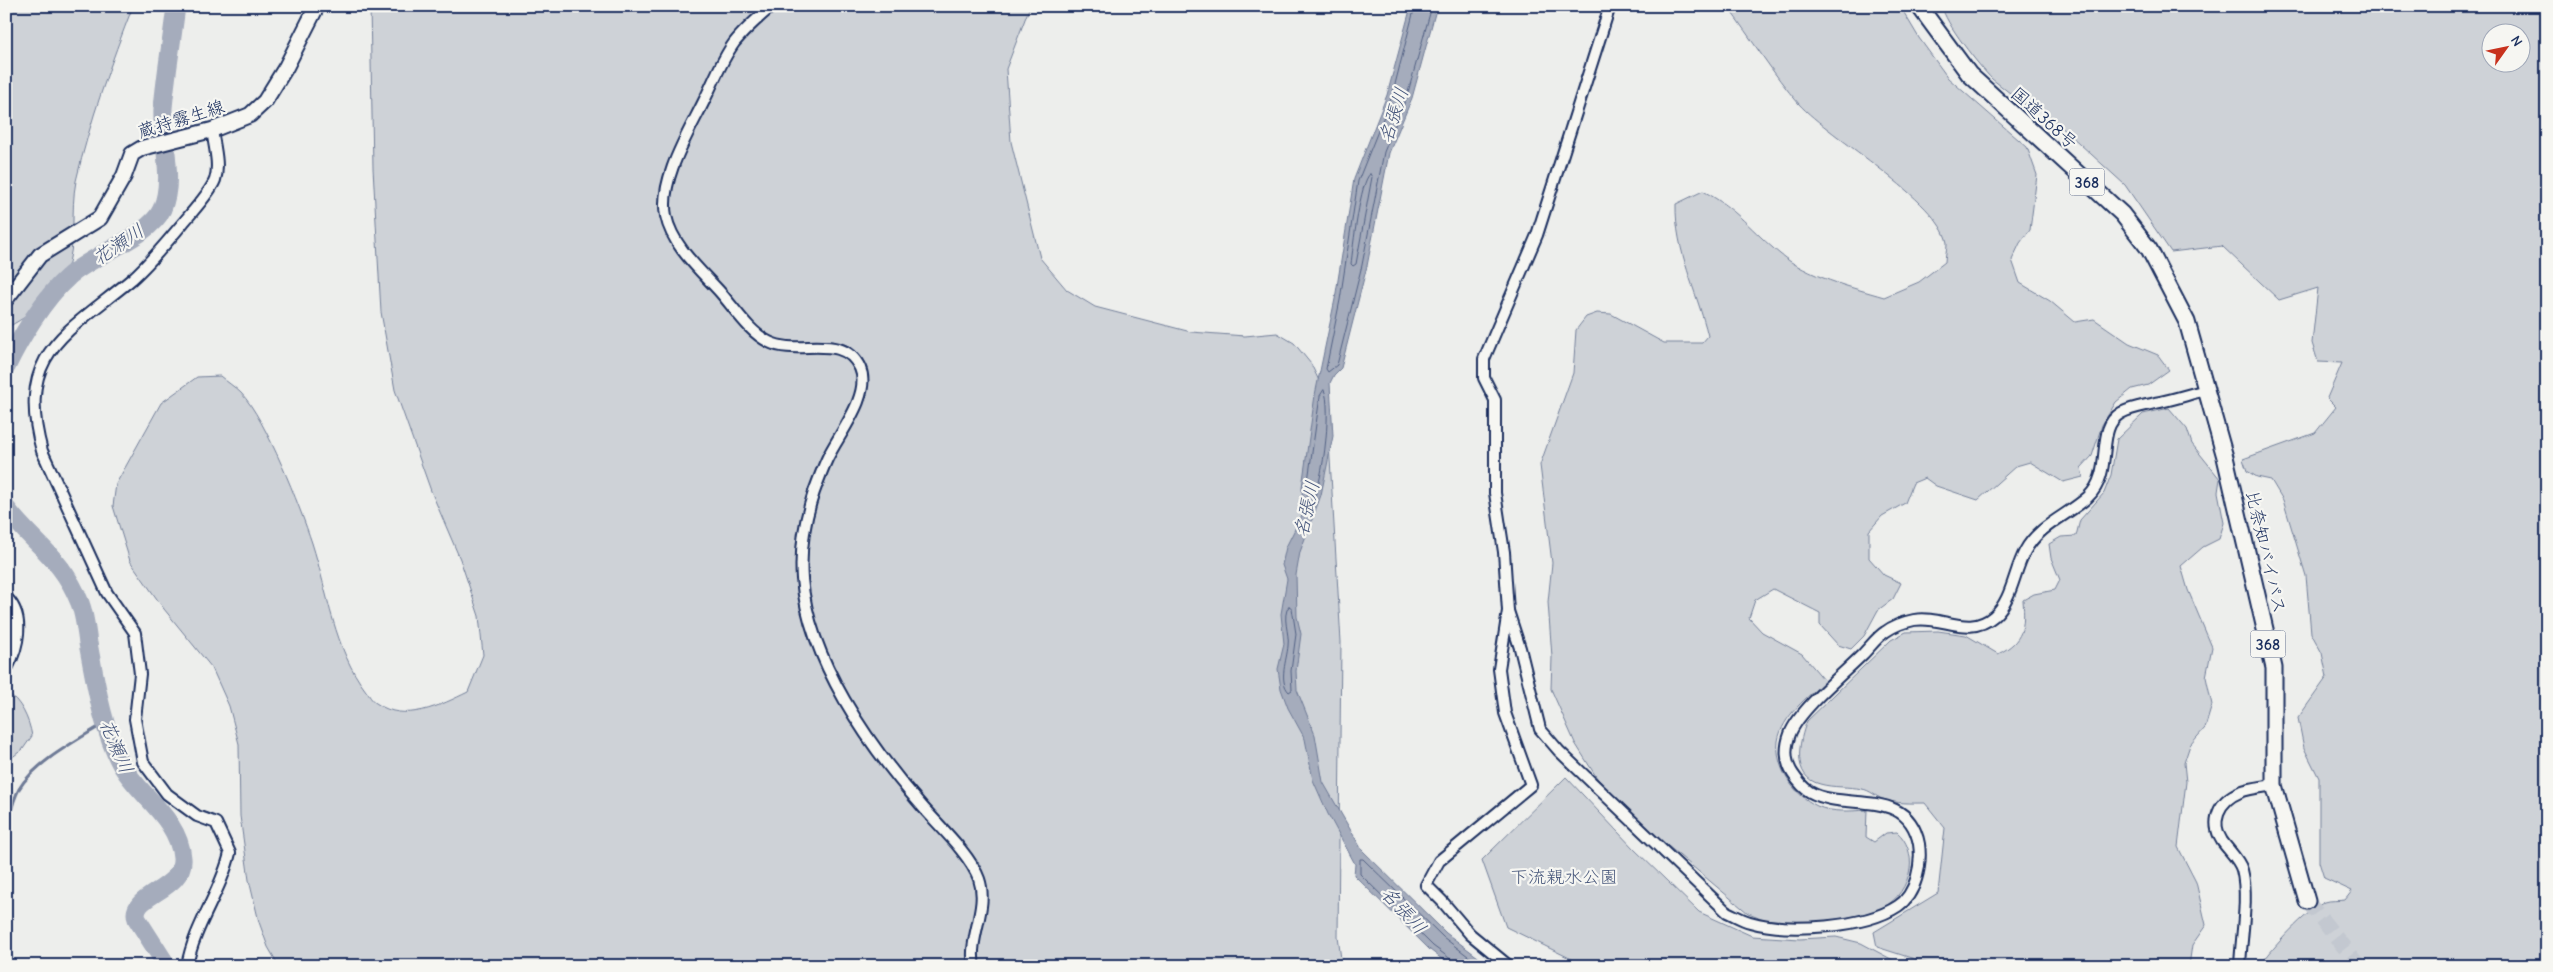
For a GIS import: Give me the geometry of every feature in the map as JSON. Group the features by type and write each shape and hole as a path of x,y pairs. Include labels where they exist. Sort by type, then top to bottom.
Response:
{"highway":[{"name":"国道368号","path":"1919,6 1969,74 2122,214 2149,249 2187,322 2206,390"},
{"name":"比奈知バイパス","path":"2206,390 2225,457 2274,668 2274,785 2307,901"}],"main road":[{"name":"蔵持霧生線","path":"6,300 40,255 100,218 124,176 132,154 142,148 212,130 250,115 265,101 286,67 317,6"},
{"path":"6,600 17,622 16,634 6,666"}],"street":[{"path":"772,6 756,18 724,59 670,176 665,199 666,218 684,251 757,334 783,347 826,346 836,348 853,359 860,368 863,381 859,401 827,459 806,522 802,579 819,649 835,682 894,774 967,858 979,879 982,903 975,937 974,966"},
{"path":"1509,966 1470,934 1426,885 1439,861 1531,785 1505,713 1498,669 1508,611 1504,552 1495,493 1495,400 1484,378 1484,359 1537,235 1610,6"},
{"path":"187,966 190,951 225,876 230,853 216,824 197,816 167,794 143,762 135,719 140,674 135,633 107,593 42,451 37,435 34,394 38,370 64,334 133,278 178,228 215,180 216,158 212,130"},
{"path":"1508,611 1520,648 1540,729 1558,751 1727,912 1748,922 1775,927 1849,922 1882,914 1898,905 1912,891 1919,858 1915,834 1901,814 1892,808 1875,803 1825,798 1809,792 1798,782 1788,767 1786,748 1790,732 1802,715 1884,632 1914,620 1935,620 1964,627 1984,623 1993,617 2005,601 2025,550 2042,530 2088,496 2098,483 2104,470 2105,438 2110,423 2118,414 2134,407 2206,390"},
{"path":"2240,966 2244,887 2242,868 2222,841 2215,828 2215,819 2218,809 2238,792 2274,785"}],"green space":[{"path":"6,6 133,6 101,92 76,181 71,250 66,272 62,281 49,298 33,312 6,328"},
{"path":"370,6 1030,6 1006,69 1011,142 1040,258 1067,290 1095,307 1191,332 1245,336 1277,333 1294,343 1311,364 1322,387 1329,442 1341,642 1338,937 1342,966 279,966 268,947 259,922 249,880 240,816 239,744 229,706 212,668 164,609 130,561 113,506 116,484 161,403 197,377 220,376 241,393 251,405 271,442 291,487 312,543 333,620 346,657 355,675 372,699 387,709 411,712 435,707 468,692 483,655 479,616 460,559 431,491 395,390 381,312 373,168"},
{"path":"1727,6 1900,6 1919,38 1948,78 2027,147 2037,175 2030,230 2020,243 2012,260 2020,283 2050,301 2075,322 2094,319 2129,343 2158,355 2169,370 2148,385 2132,389 2116,402 2102,425 2092,456 2081,468 2083,477 2063,482 2030,462 2016,466 1978,500 1936,486 1925,478 1913,483 1905,503 1882,516 1869,531 1869,558 1884,575 1901,583 1893,599 1878,610 1864,636 1851,649 1838,645 1820,625 1820,613 1773,589 1755,600 1749,618 1762,632 1802,654 1825,681 1790,715 1780,732 1778,741 1779,761 1787,779 1800,795 1817,806 1835,811 1867,810 1866,837 1874,842 1886,833 1897,832 1904,839 1909,854 1910,869 1907,881 1901,891 1888,905 1872,912 1810,922 1769,921 1748,913 1624,809 1597,778 1575,743 1551,689 1552,657 1548,602 1552,563 1540,465 1573,373 1576,330 1586,317 1597,313 1611,314 1664,343 1702,343 1708,336 1683,255 1679,238 1676,204 1703,191 1735,213 1791,262 1816,275 1884,297 1919,282 1945,262 1947,243 1940,226 1925,208 1882,170 1834,134 1799,104"},
{"path":"1942,6 2547,6 2547,966 2260,966 2299,921 2325,902 2345,900 2352,891 2324,878 2319,862 2319,778 2304,748 2298,718 2327,677 2322,653 2311,633 2306,576 2283,500 2271,480 2257,477 2247,471 2243,459 2315,433 2336,407 2327,398 2342,363 2318,362 2312,343 2318,288 2279,300 2222,246 2171,252 2125,185 2035,103 2029,108 1992,79 1963,44 1949,22"},
{"path":"2169,408 2187,429 2192,444 2220,479 2218,492 2224,523 2219,539 2203,547 2181,566 2188,590 2212,647 2206,677 2212,705 2205,728 2190,745 2184,763 2186,782 2178,847 2196,882 2206,925 2192,945 2189,966 1936,966 1877,947 1874,932 1938,893 1945,828 1925,803 1893,802 1865,790 1825,785 1811,780 1801,766 1800,757 1800,748 1807,721 1891,640 1906,632 1938,631 1966,635 1998,654 2013,644 2023,626 2023,600 2034,594 2055,590 2060,580 2051,558 2049,544 2061,537 2076,536 2080,520 2104,493 2111,475 2117,439 2143,414"},
{"path":"6,691 24,711 32,736 23,749 6,762"},
{"name":"下流親水公園","path":"1566,777 1634,849 1699,912 1752,936 1800,939 1836,937 1861,943 1904,966 1586,966 1506,927 1482,860"}],"water":[{"name":"名張川","path":"1411,6 1437,6 1412,98 1389,153 1367,266 1341,368 1334,375 1330,383 1333,436 1321,495 1300,552 1296,575 1297,617 1301,634 1296,671 1297,690 1315,735 1323,782 1362,850 1446,933 1490,966 1451,966 1430,950 1354,875 1355,864 1328,814 1313,780 1305,739 1288,708 1281,689 1278,669 1284,644 1281,614 1287,579 1282,565 1286,547 1303,513 1302,487 1315,395 1335,299 1354,179 1387,95"}],"waterway":[{"name":"花瀬川","path":"6,367 33,319 59,286 78,269 133,237 155,219 162,209 166,197 168,172 163,108 176,6"},
{"name":"花瀬川","path":"6,508 56,562 73,587 83,613 100,705 115,751 128,775 166,819 174,831 179,844 182,858 181,869 175,878 148,898 136,911 137,919 167,966"},
{"path":"6,830 15,799 26,779 58,752 105,723"}],"tunnel":[{"path":"2307,901 2359,966"}]}
